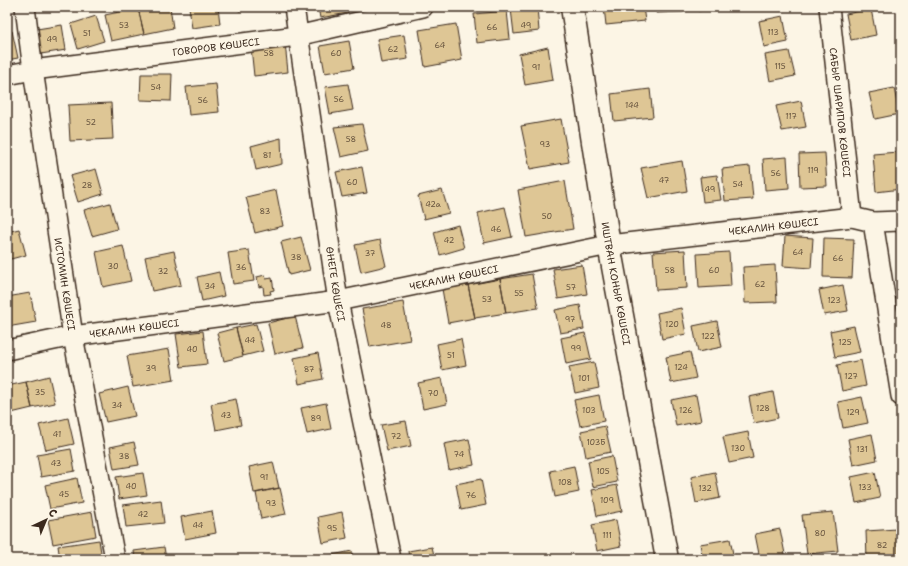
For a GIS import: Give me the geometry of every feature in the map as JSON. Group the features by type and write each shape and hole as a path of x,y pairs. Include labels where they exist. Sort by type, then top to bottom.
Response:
{"street":[{"name":"ИСТОМИН КӨШЕСІ","path":"25,7 32,70 73,336 115,559"},
{"name":"ӨНЕГЕ КӨШЕСІ","path":"294,7 338,301 391,559"},
{"name":"ГОВОРОВ КӨШЕСІ","path":"7,75 32,70 298,36 423,7"},
{"name":"ИШТВАН КОНЫР КӨШЕСІ","path":"572,7 609,244 667,559"},
{"name":"САБЫР ШАРИПОВ КӨШЕСІ","path":"828,7 852,218"},
{"name":"ЧЕКАЛИН КӨШЕСІ","path":"7,350 73,336 338,301 609,244 852,218 873,222 901,221"},
{"path":"873,222 901,396"}],"building":[{"path":"170,7 173,28 144,34 138,8"},
{"path":"189,7 218,7 220,24 192,28"},
{"path":"238,7 261,7 239,11"},
{"path":"318,7 347,7 348,13 320,18"},
{"path":"537,7 539,31 514,34 511,9"},
{"path":"604,7 643,7 645,21 606,25"},
{"path":"656,7 682,7 683,12 656,13"},
{"path":"698,7 728,7 698,11"},
{"path":"138,8 144,34 111,41 105,15"},
{"path":"871,9 876,35 851,40 846,14"},
{"path":"507,11 510,39 477,43 474,14"},
{"path":"96,16 104,41 78,49 71,24"},
{"path":"783,16 788,42 764,47 759,21"},
{"path":"456,24 462,60 425,67 419,30"},
{"path":"62,25 66,50 41,54 37,29"},
{"path":"12,31 18,58 7,60 7,32"},
{"path":"404,35 408,59 381,63 377,39"},
{"path":"349,41 354,68 325,73 320,46"},
{"path":"285,43 288,72 254,76 251,47"},
{"path":"548,47 553,80 525,85 519,54"},
{"path":"789,51 795,76 770,81 765,55"},
{"path":"141,74 172,74 171,101 140,100"},
{"path":"216,84 219,112 189,115 186,87"},
{"path":"348,84 353,110 330,114 325,87"},
{"path":"894,88 899,114 875,119 869,93"},
{"path":"650,89 653,117 614,121 611,94"},
{"path":"801,101 806,127 782,131 776,106"},
{"path":"111,103 113,139 70,141 68,105"},
{"path":"561,119 569,162 530,169 521,126"},
{"path":"362,124 368,151 341,157 334,127"},
{"path":"281,138 282,164 256,170 251,146"},
{"path":"898,152 901,189 876,192 873,154"},
{"path":"825,153 827,186 800,187 799,154"},
{"path":"787,157 789,188 765,190 763,159"},
{"path":"682,161 687,191 648,198 641,168"},
{"path":"750,166 753,199 725,201 722,169"},
{"path":"362,167 367,193 342,197 336,172"},
{"path":"96,169 103,194 78,202 70,176"},
{"path":"717,175 721,200 703,202 700,177"},
{"path":"565,181 573,229 526,237 518,190"},
{"path":"276,190 283,226 255,233 246,197"},
{"path":"442,190 449,213 424,219 418,196"},
{"path":"110,203 117,229 92,236 84,210"},
{"path":"505,207 512,237 484,243 478,213"},
{"path":"458,225 464,248 440,255 434,232"},
{"path":"19,229 26,255 7,260 7,232"},
{"path":"785,236 813,238 811,268 783,266"},
{"path":"301,237 310,270 289,275 281,242"},
{"path":"824,238 854,239 852,278 823,277"},
{"path":"380,240 386,266 361,272 355,245"},
{"path":"123,246 131,281 103,287 96,252"},
{"path":"249,250 254,281 233,284 228,253"},
{"path":"685,250 687,288 656,290 653,252"},
{"path":"174,251 181,285 152,291 145,257"},
{"path":"729,252 731,286 699,288 697,254"},
{"path":"582,265 587,294 558,299 553,269"},
{"path":"775,265 777,302 745,303 743,267"},
{"path":"219,272 224,296 202,301 197,277"},
{"path":"532,274 538,308 506,313 500,279"},
{"path":"265,275 266,279 272,278 274,290 270,291 271,294 264,295 263,286 259,287 257,277"},
{"path":"500,279 506,313 475,318 468,285"},
{"path":"468,285 475,318 448,323 442,289"},
{"path":"843,285 848,311 824,315 819,290"},
{"path":"30,293 36,322 7,327 7,297"},
{"path":"403,302 410,340 370,347 362,309"},
{"path":"580,305 584,329 560,333 555,310"},
{"path":"681,308 686,334 662,339 657,313"},
{"path":"295,316 303,348 275,354 268,323"},
{"path":"717,321 722,347 698,352 693,326"},
{"path":"256,324 263,351 243,356 236,328"},
{"path":"854,326 860,352 835,357 830,331"},
{"path":"236,328 243,356 224,361 217,333"},
{"path":"203,331 207,364 181,367 176,334"},
{"path":"585,333 591,359 566,364 561,338"},
{"path":"461,339 466,365 442,370 437,344"},
{"path":"169,349 174,380 133,387 127,356"},
{"path":"690,352 696,378 671,383 666,357"},
{"path":"318,353 323,379 299,384 294,358"},
{"path":"861,360 866,386 842,391 837,365"},
{"path":"594,362 599,388 575,393 569,367"},
{"path":"49,376 55,403 32,408 26,382"},
{"path":"442,378 447,404 423,409 418,383"},
{"path":"26,382 32,408 7,414 7,386"},
{"path":"128,387 135,416 106,422 99,394"},
{"path":"773,392 778,418 754,423 749,397"},
{"path":"599,395 604,421 580,426 574,400"},
{"path":"696,395 701,421 676,426 671,400"},
{"path":"862,397 868,423 843,428 838,402"},
{"path":"236,399 241,425 216,430 211,404"},
{"path":"326,403 331,429 307,434 301,408"},
{"path":"68,418 74,444 46,450 39,425"},
{"path":"406,421 411,446 387,451 381,425"},
{"path":"605,426 611,452 586,457 581,431"},
{"path":"748,432 753,458 729,463 723,437"},
{"path":"872,434 877,460 853,465 848,439"},
{"path":"469,439 474,465 449,470 444,444"},
{"path":"134,442 139,465 114,469 110,447"},
{"path":"71,449 75,471 41,477 37,455"},
{"path":"612,456 617,482 593,487 588,461"},
{"path":"273,462 279,488 254,493 249,467"},
{"path":"574,466 579,492 555,497 550,471"},
{"path":"715,472 720,498 696,503 691,477"},
{"path":"875,472 880,498 856,503 851,477"},
{"path":"143,473 147,495 119,499 116,477"},
{"path":"77,478 82,503 50,509 45,485"},
{"path":"481,479 486,505 461,510 456,484"},
{"path":"617,485 622,511 597,516 592,490"},
{"path":"280,488 286,514 261,519 256,493"},
{"path":"161,500 164,523 126,527 123,505"},
{"path":"212,511 216,533 185,539 181,517"},
{"path":"92,512 96,536 53,544 48,520"},
{"path":"342,512 347,538 323,543 318,517"},
{"path":"833,512 838,551 807,554 802,515"},
{"path":"616,520 621,546 597,551 592,525"},
{"path":"780,529 786,559 760,559 755,534"},
{"path":"897,529 899,559 867,559 866,531"},
{"path":"730,539 734,559 703,559 700,544"},
{"path":"99,540 102,559 60,559 58,546"},
{"path":"164,547 166,559 135,559 134,551"},
{"path":"432,547 435,559 409,559 408,551"},
{"path":"352,551 353,559 328,559 327,556"}]}
